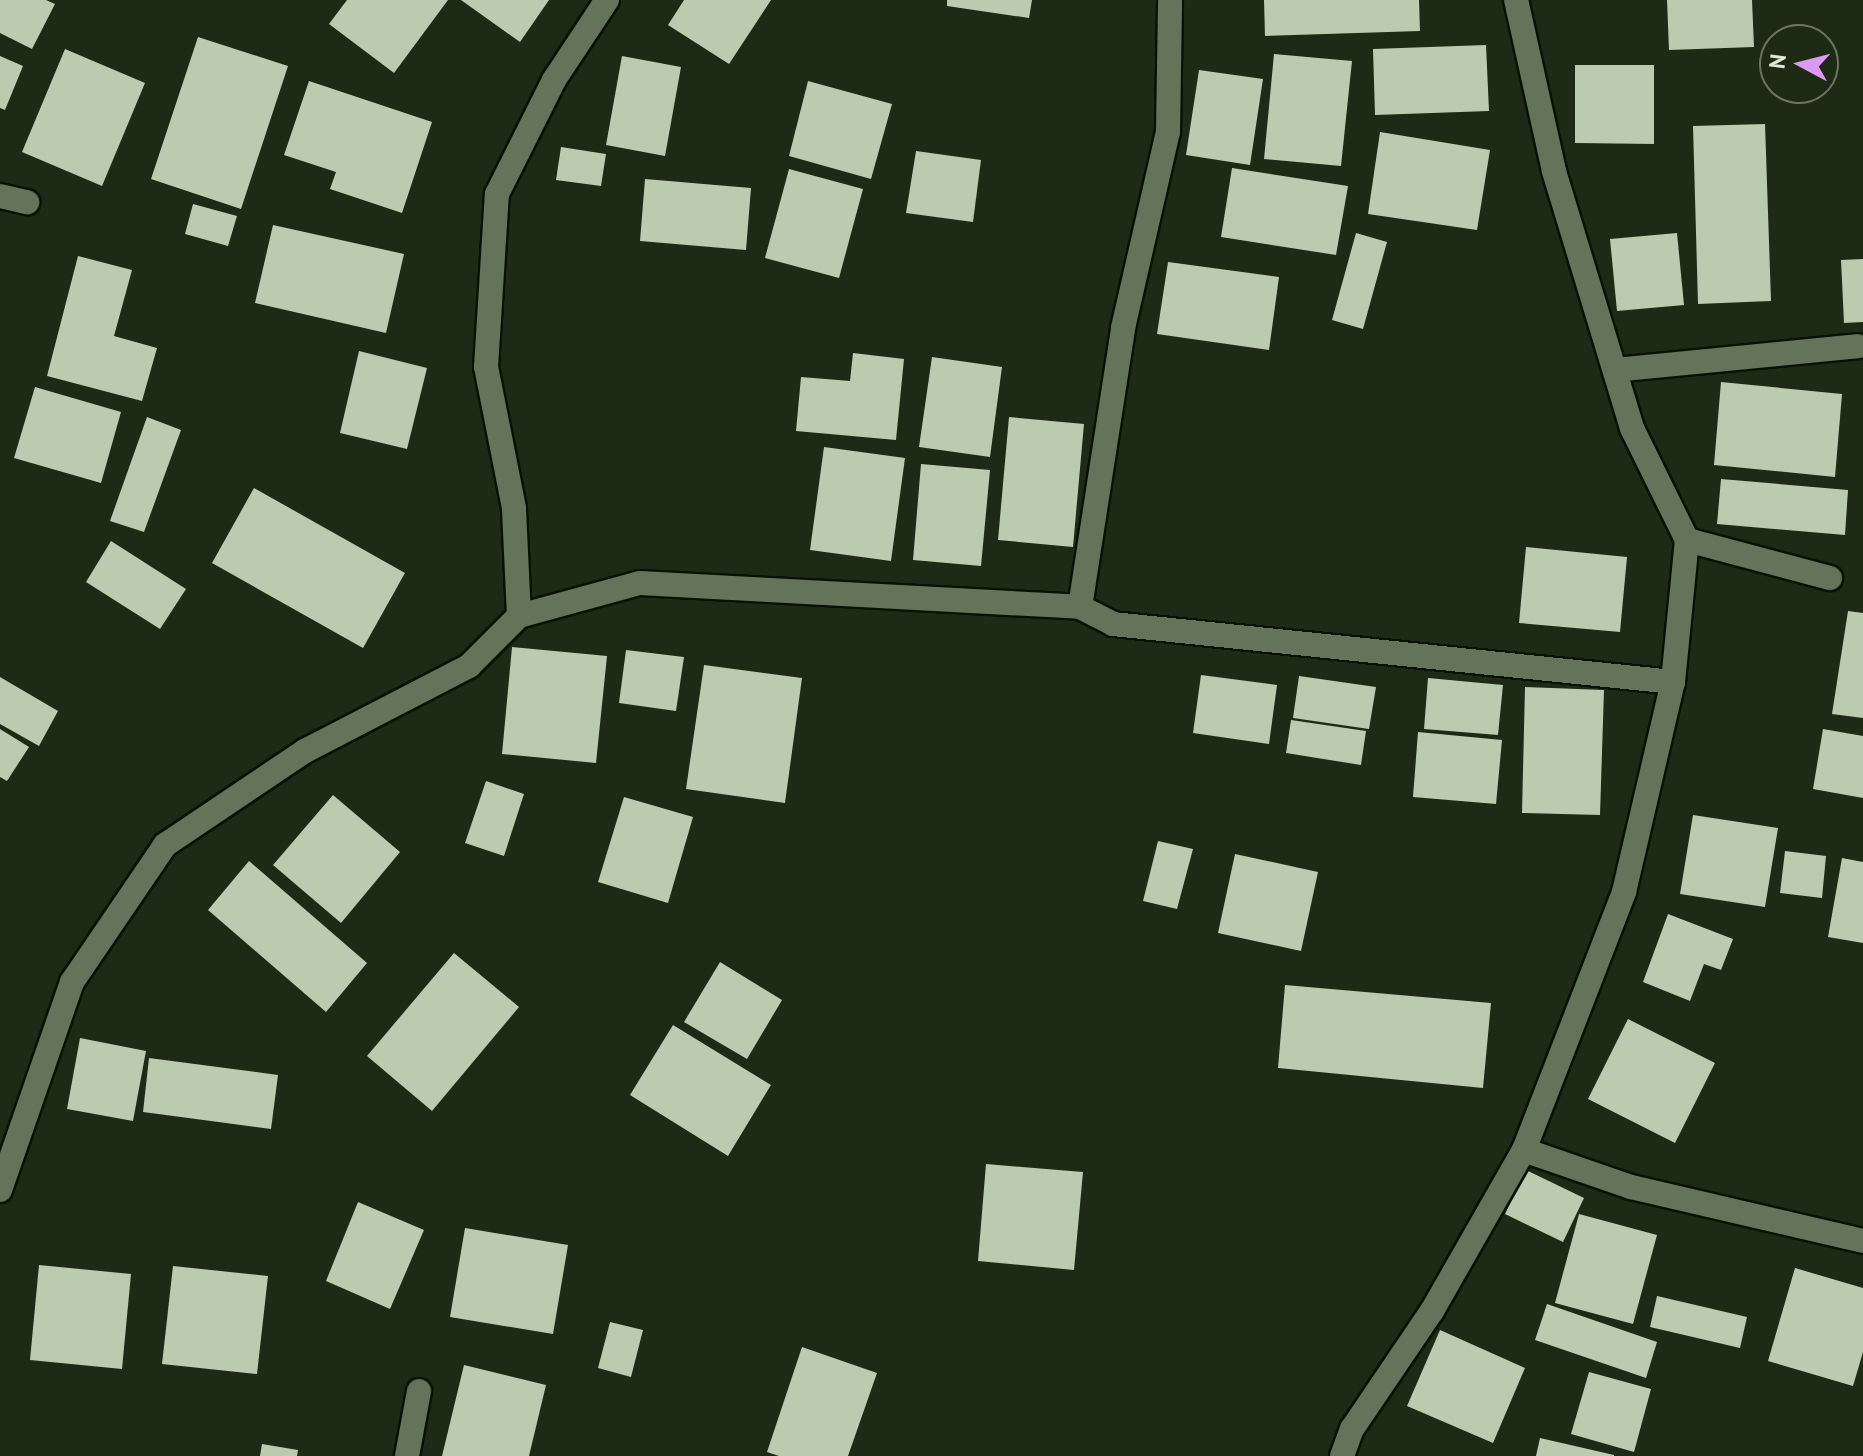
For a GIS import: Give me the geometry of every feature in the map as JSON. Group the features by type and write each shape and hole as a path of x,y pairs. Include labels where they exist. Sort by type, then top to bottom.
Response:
{"street":[{"path":"519,616 514,508 486,367 497,194 554,80 607,0"},
{"path":"1080,607 1123,328 1168,132 1170,0"},
{"path":"1342,1456 1352,1429 1432,1311 1524,1150 1624,892 1673,682 1687,540 1632,428 1554,171 1516,0"},
{"path":"0,196 27,202"},
{"path":"1615,370 1858,346"},
{"path":"1687,540 1830,578"},
{"path":"0,1190 72,982 165,845 305,751 469,666 519,616 640,583 1080,607 1113,624 1673,682"},
{"path":"1524,1150 1631,1187 1863,1241"},
{"path":"407,1456 419,1391"}],"building":[{"path":"0,0 46,0 55,4 32,49 0,33"},
{"path":"347,0 448,0 394,73 329,24"},
{"path":"461,0 549,0 520,42"},
{"path":"684,0 771,0 729,64 668,25"},
{"path":"947,0 1032,0 1029,18 947,6"},
{"path":"1264,0 1419,0 1420,31 1265,36"},
{"path":"1667,0 1752,0 1754,47 1669,50"},
{"path":"198,37 288,66 241,209 151,179"},
{"path":"1486,45 1489,111 1375,115 1373,49"},
{"path":"65,49 145,83 102,186 22,152"},
{"path":"1274,54 1352,61 1341,166 1264,159"},
{"path":"0,56 23,66 5,110 0,108"},
{"path":"622,56 681,67 665,156 606,145"},
{"path":"1575,65 1654,65 1654,144 1575,143"},
{"path":"1199,70 1263,79 1250,165 1186,155"},
{"path":"309,81 432,122 402,213 330,189 336,172 284,155"},
{"path":"808,81 892,104 871,179 789,156"},
{"path":"1765,124 1771,301 1698,304 1693,126"},
{"path":"1380,132 1490,150 1477,230 1368,214"},
{"path":"561,147 606,154 601,186 556,180"},
{"path":"916,151 981,160 973,222 906,213"},
{"path":"1232,168 1348,186 1336,255 1221,237"},
{"path":"789,169 863,189 839,278 765,258"},
{"path":"645,179 751,188 746,250 640,241"},
{"path":"193,204 237,216 228,246 185,234"},
{"path":"273,225 404,254 386,333 255,303"},
{"path":"1356,233 1387,242 1363,329 1332,320"},
{"path":"1677,233 1684,305 1617,311 1610,239"},
{"path":"78,256 132,270 114,336 157,348 142,401 47,376"},
{"path":"1863,259 1863,322 1844,323 1841,260"},
{"path":"1168,262 1279,277 1269,350 1157,334"},
{"path":"359,351 427,368 407,449 340,433"},
{"path":"853,353 904,359 896,440 796,431 801,377 850,381"},
{"path":"932,357 1002,367 990,457 919,447"},
{"path":"1721,382 1842,394 1835,477 1714,465"},
{"path":"35,387 121,412 101,483 14,458"},
{"path":"147,417 181,430 144,532 110,521"},
{"path":"1009,417 1084,424 1073,547 998,540"},
{"path":"824,447 905,458 891,561 810,550"},
{"path":"921,464 990,470 981,566 913,560"},
{"path":"1721,479 1848,490 1845,535 1717,524"},
{"path":"254,488 405,573 363,648 212,563"},
{"path":"111,541 186,589 160,629 86,582"},
{"path":"1526,547 1627,557 1620,632 1519,623"},
{"path":"1848,611 1863,613 1863,718 1832,714"},
{"path":"512,647 607,656 596,763 502,754"},
{"path":"626,650 684,657 676,711 619,703"},
{"path":"704,665 802,678 785,803 686,789"},
{"path":"1201,675 1277,685 1269,744 1193,733"},
{"path":"1299,676 1376,687 1369,729 1293,718"},
{"path":"0,677 58,711 39,746 0,724"},
{"path":"1428,678 1503,685 1498,735 1424,729"},
{"path":"1525,687 1604,690 1600,815 1522,813"},
{"path":"1291,720 1366,731 1361,765 1286,753"},
{"path":"0,729 29,747 7,781 0,777"},
{"path":"1823,729 1863,736 1863,798 1813,789"},
{"path":"1418,732 1502,740 1496,804 1413,797"},
{"path":"486,781 524,794 504,856 465,843"},
{"path":"333,795 400,852 341,923 273,865"},
{"path":"624,797 693,817 668,903 598,882"},
{"path":"1693,815 1778,828 1765,907 1680,894"},
{"path":"1158,841 1193,849 1177,909 1143,901"},
{"path":"1785,851 1826,856 1822,898 1780,893"},
{"path":"1235,854 1318,872 1301,951 1218,933"},
{"path":"1842,858 1863,862 1863,943 1828,937"},
{"path":"249,861 367,963 326,1012 208,910"},
{"path":"1668,914 1733,939 1721,970 1704,964 1690,1001 1643,982"},
{"path":"454,953 519,1007 432,1111 367,1056"},
{"path":"720,962 782,1000 747,1059 684,1022"},
{"path":"1285,985 1491,1003 1483,1088 1278,1068"},
{"path":"1628,1019 1715,1063 1675,1143 1588,1099"},
{"path":"673,1025 771,1085 728,1156 630,1095"},
{"path":"80,1038 146,1051 133,1121 67,1109"},
{"path":"149,1058 278,1075 271,1129 143,1112"},
{"path":"986,1164 1083,1172 1074,1270 978,1261"},
{"path":"1526,1170 1584,1198 1563,1242 1505,1214"},
{"path":"358,1202 424,1230 390,1309 326,1281"},
{"path":"1579,1214 1657,1235 1633,1324 1555,1303"},
{"path":"465,1228 568,1245 553,1334 450,1317"},
{"path":"39,1265 131,1274 122,1369 30,1360"},
{"path":"173,1266 268,1276 257,1374 162,1364"},
{"path":"1795,1268 1863,1288 1863,1352 1853,1386 1768,1361"},
{"path":"1657,1296 1747,1317 1740,1348 1650,1327"},
{"path":"1547,1304 1657,1342 1646,1378 1535,1340"},
{"path":"610,1322 643,1330 631,1377 598,1368"},
{"path":"1440,1330 1525,1368 1493,1443 1407,1406"},
{"path":"802,1347 877,1373 848,1456 779,1456 767,1452"},
{"path":"464,1365 546,1385 529,1456 442,1456"},
{"path":"1589,1372 1651,1389 1634,1452 1571,1434"},
{"path":"1540,1438 1614,1455 1614,1456 1536,1456"},
{"path":"262,1444 298,1450 297,1456 260,1456"}]}
